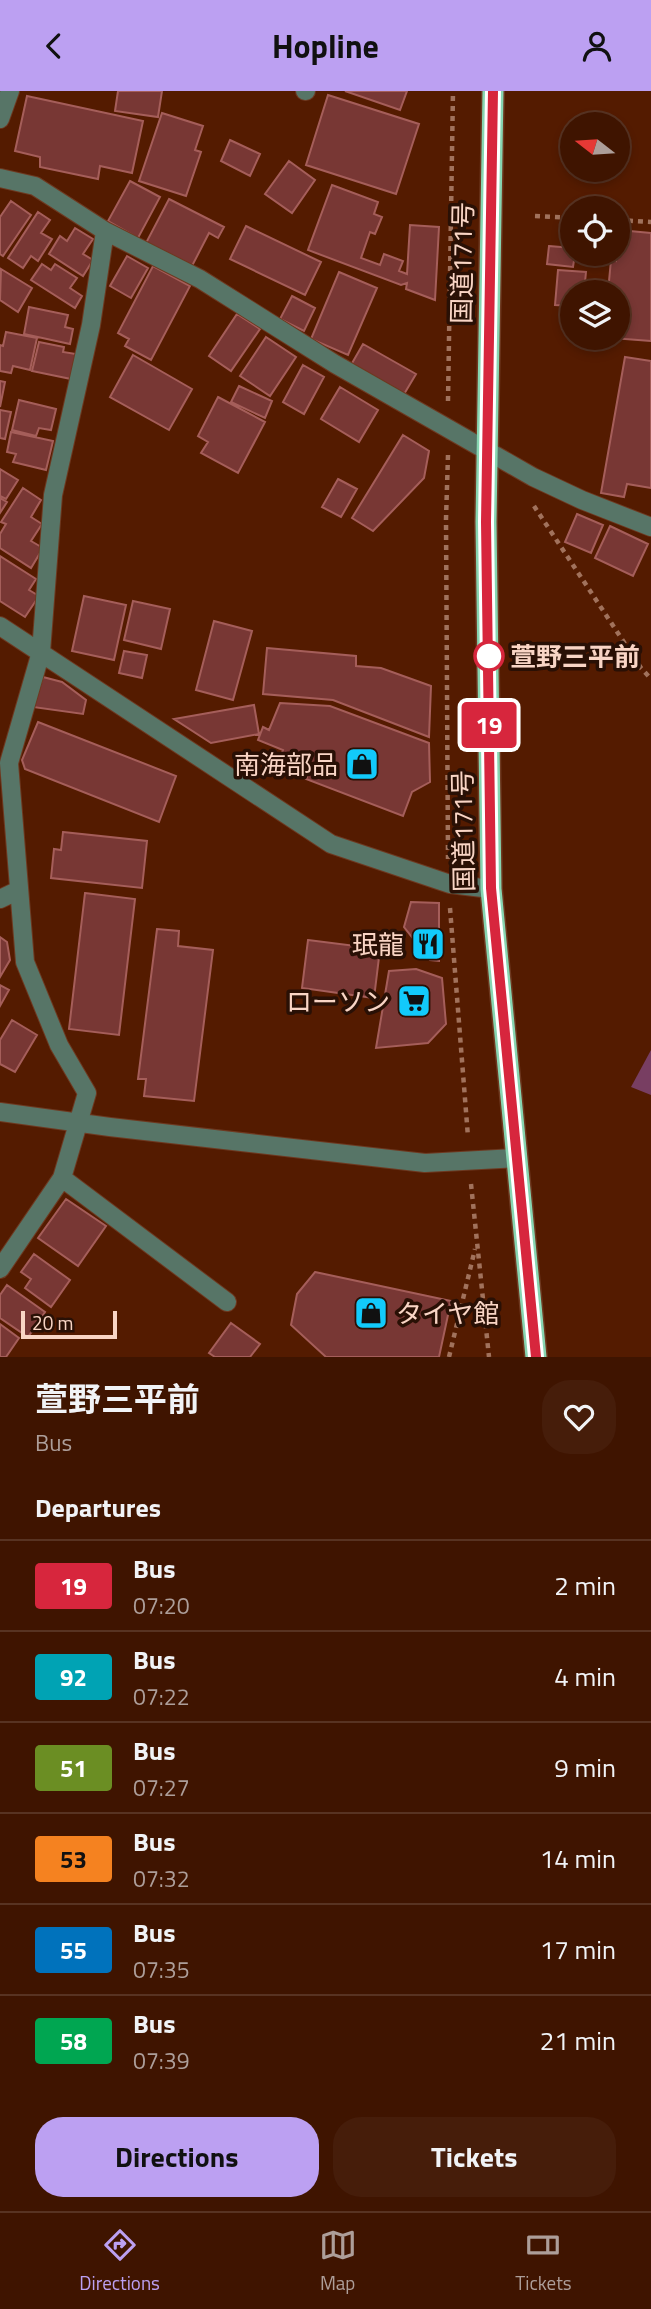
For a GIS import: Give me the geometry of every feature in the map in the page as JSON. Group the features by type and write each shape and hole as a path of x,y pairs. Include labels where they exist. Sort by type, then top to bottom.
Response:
{"highway":[{"name":"国道171号","path":"493,91 486,449 491,888 536,1357"}],"street":[{"path":"0,119 10,91"},
{"path":"0,178 35,186 105,231 200,279 335,364 533,477 651,527"},
{"path":"0,1269 62,1178 87,1093 59,1045 25,962 9,763 41,652 53,495 91,325 105,231"},
{"path":"0,626 331,844 450,884 491,888"},
{"path":"0,899 19,890"},
{"path":"0,1112 425,1163 517,1158"},
{"path":"62,1178 227,1302"}],"path":[{"path":"449,860 446,533 453,91"},
{"path":"535,216 560,217"},
{"path":"630,221 651,222"},
{"path":"533,506 651,679"},
{"path":"450,903 469,1147"},
{"path":"471,1175 489,1357"},
{"path":"449,1357 476,1244"}],"shaded area":[{"path":"651,1050 651,1095 631,1087"}],"building":[{"path":"118,91 162,91 158,117 115,111"},
{"path":"345,91 407,91 400,110"},
{"path":"328,95 419,124 396,194 306,165"},
{"path":"27,96 143,121 132,173 100,166 98,179 40,167 40,157 15,151"},
{"path":"162,113 203,126 195,150 201,152 186,196 139,181"},
{"path":"230,140 260,154 250,176 221,161"},
{"path":"289,161 315,180 292,213 265,194"},
{"path":"130,181 160,197 138,238 108,221"},
{"path":"332,185 378,202 374,214 382,217 375,234 370,232 361,258 380,265 384,254 403,261 399,271 407,274 410,225 439,227 435,300 406,289 407,283 401,285 308,250"},
{"path":"169,199 224,227 218,238 209,233 192,266 146,243"},
{"path":"11,201 31,215 3,256 0,254 0,217"},
{"path":"38,212 50,220 41,233 52,239 38,261 31,256 23,268 8,258"},
{"path":"246,226 321,262 305,295 230,259"},
{"path":"75,228 93,239 83,254 93,260 83,276 49,254 60,236 67,241"},
{"path":"630,231 651,233 651,341 630,339 630,280 609,280 610,266 630,266"},
{"path":"549,246 560,247 560,266 547,264"},
{"path":"127,256 148,268 131,298 110,286"},
{"path":"42,264 51,270 55,264 77,278 70,288 82,296 75,308 31,280"},
{"path":"153,266 190,286 151,360 125,346 129,339 118,333"},
{"path":"1,269 32,288 18,312 0,300"},
{"path":"558,270 586,272 585,280 560,280 560,305 555,305"},
{"path":"339,272 377,288 348,355 311,339"},
{"path":"292,296 315,308 304,331 280,319"},
{"path":"29,307 68,315 65,327 73,329 70,344 24,334"},
{"path":"237,314 260,329 231,371 209,356"},
{"path":"6,332 37,338 30,370 13,366 11,373 0,371 0,345 3,346"},
{"path":"266,337 296,357 270,396 240,376"},
{"path":"39,342 64,347 63,352 76,354 71,379 32,371"},
{"path":"363,344 416,374 403,396 351,365"},
{"path":"133,355 192,389 169,430 110,397"},
{"path":"625,357 651,361 651,488 627,484 624,497 601,493"},
{"path":"303,365 324,377 304,414 283,402"},
{"path":"0,381 5,382 0,407"},
{"path":"239,386 272,401 265,418 231,402"},
{"path":"340,387 378,410 359,442 321,419"},
{"path":"218,397 265,422 238,473 201,453 208,442 198,436"},
{"path":"19,400 56,409 51,430 39,428 36,436 12,430"},
{"path":"0,410 11,412 5,439 0,438"},
{"path":"11,432 53,441 46,470 13,462 16,454 7,452"},
{"path":"403,435 429,451 424,478 373,531 352,518"},
{"path":"0,469 18,480 6,499 0,496"},
{"path":"338,479 357,489 341,517 322,507"},
{"path":"23,488 41,500 31,517 42,524 31,541 43,548 31,568 0,548 0,534 6,524 1,522"},
{"path":"0,498 7,502 0,513"},
{"path":"577,514 603,525 591,553 565,542"},
{"path":"610,526 648,544 633,576 595,558"},
{"path":"0,556 36,579 29,590 39,596 25,617 0,601"},
{"path":"84,596 126,605 114,660 72,651"},
{"path":"133,601 170,609 161,649 124,640"},
{"path":"214,621 252,631 233,700 196,690"},
{"path":"267,648 356,656 356,666 381,668 431,686 429,737 333,700 263,694"},
{"path":"124,651 147,655 142,678 119,673"},
{"path":"43,677 62,682 86,700 83,714 33,707"},
{"name":"南海部品","path":"280,703 330,706 429,743 430,782 412,792 403,816 306,779 310,770 280,758 283,750 258,740 263,727 269,730"},
{"path":"254,705 259,734 211,743 174,719"},
{"path":"38,722 176,776 159,822 25,769 22,760"},
{"path":"63,832 147,841 142,888 51,878 54,849 61,850"},
{"path":"85,893 135,899 119,1035 69,1029"},
{"name":"珉龍","path":"411,902 439,903 439,961 430,960 404,927"},
{"path":"157,929 179,931 178,946 213,950 194,1101 144,1096 146,1079 138,1079"},
{"path":"0,937 7,942 10,960 0,977"},
{"path":"308,940 380,949 374,998 302,988"},
{"name":"ローソン","path":"416,969 442,978 446,1024 428,1043 376,1048 389,971"},
{"path":"0,985 9,990 0,1006"},
{"path":"12,1020 37,1035 15,1072 0,1064 0,1040"},
{"path":"66,1199 106,1226 78,1266 38,1238"},
{"path":"34,1254 70,1280 51,1307 25,1288 31,1279 21,1272"},
{"name":"タイヤ館","path":"315,1272 451,1301 439,1357 326,1357 291,1325 297,1294"},
{"path":"7,1285 45,1312 28,1337 0,1318 0,1295"},
{"path":"231,1323 260,1344 250,1357 215,1357 209,1353"},
{"path":"0,1324 19,1338 6,1357 0,1357"}],"bus line":[{"name":"19","path":"493,91 486,449 491,888 536,1357"}],"place":[{"name":"萱野三平前","path":"489,656"},
{"name":"南海部品","path":"362,764"},
{"name":"珉龍","path":"428,944"},
{"name":"ローソン","path":"414,1001"},
{"name":"タイヤ館","path":"371,1313"}]}
